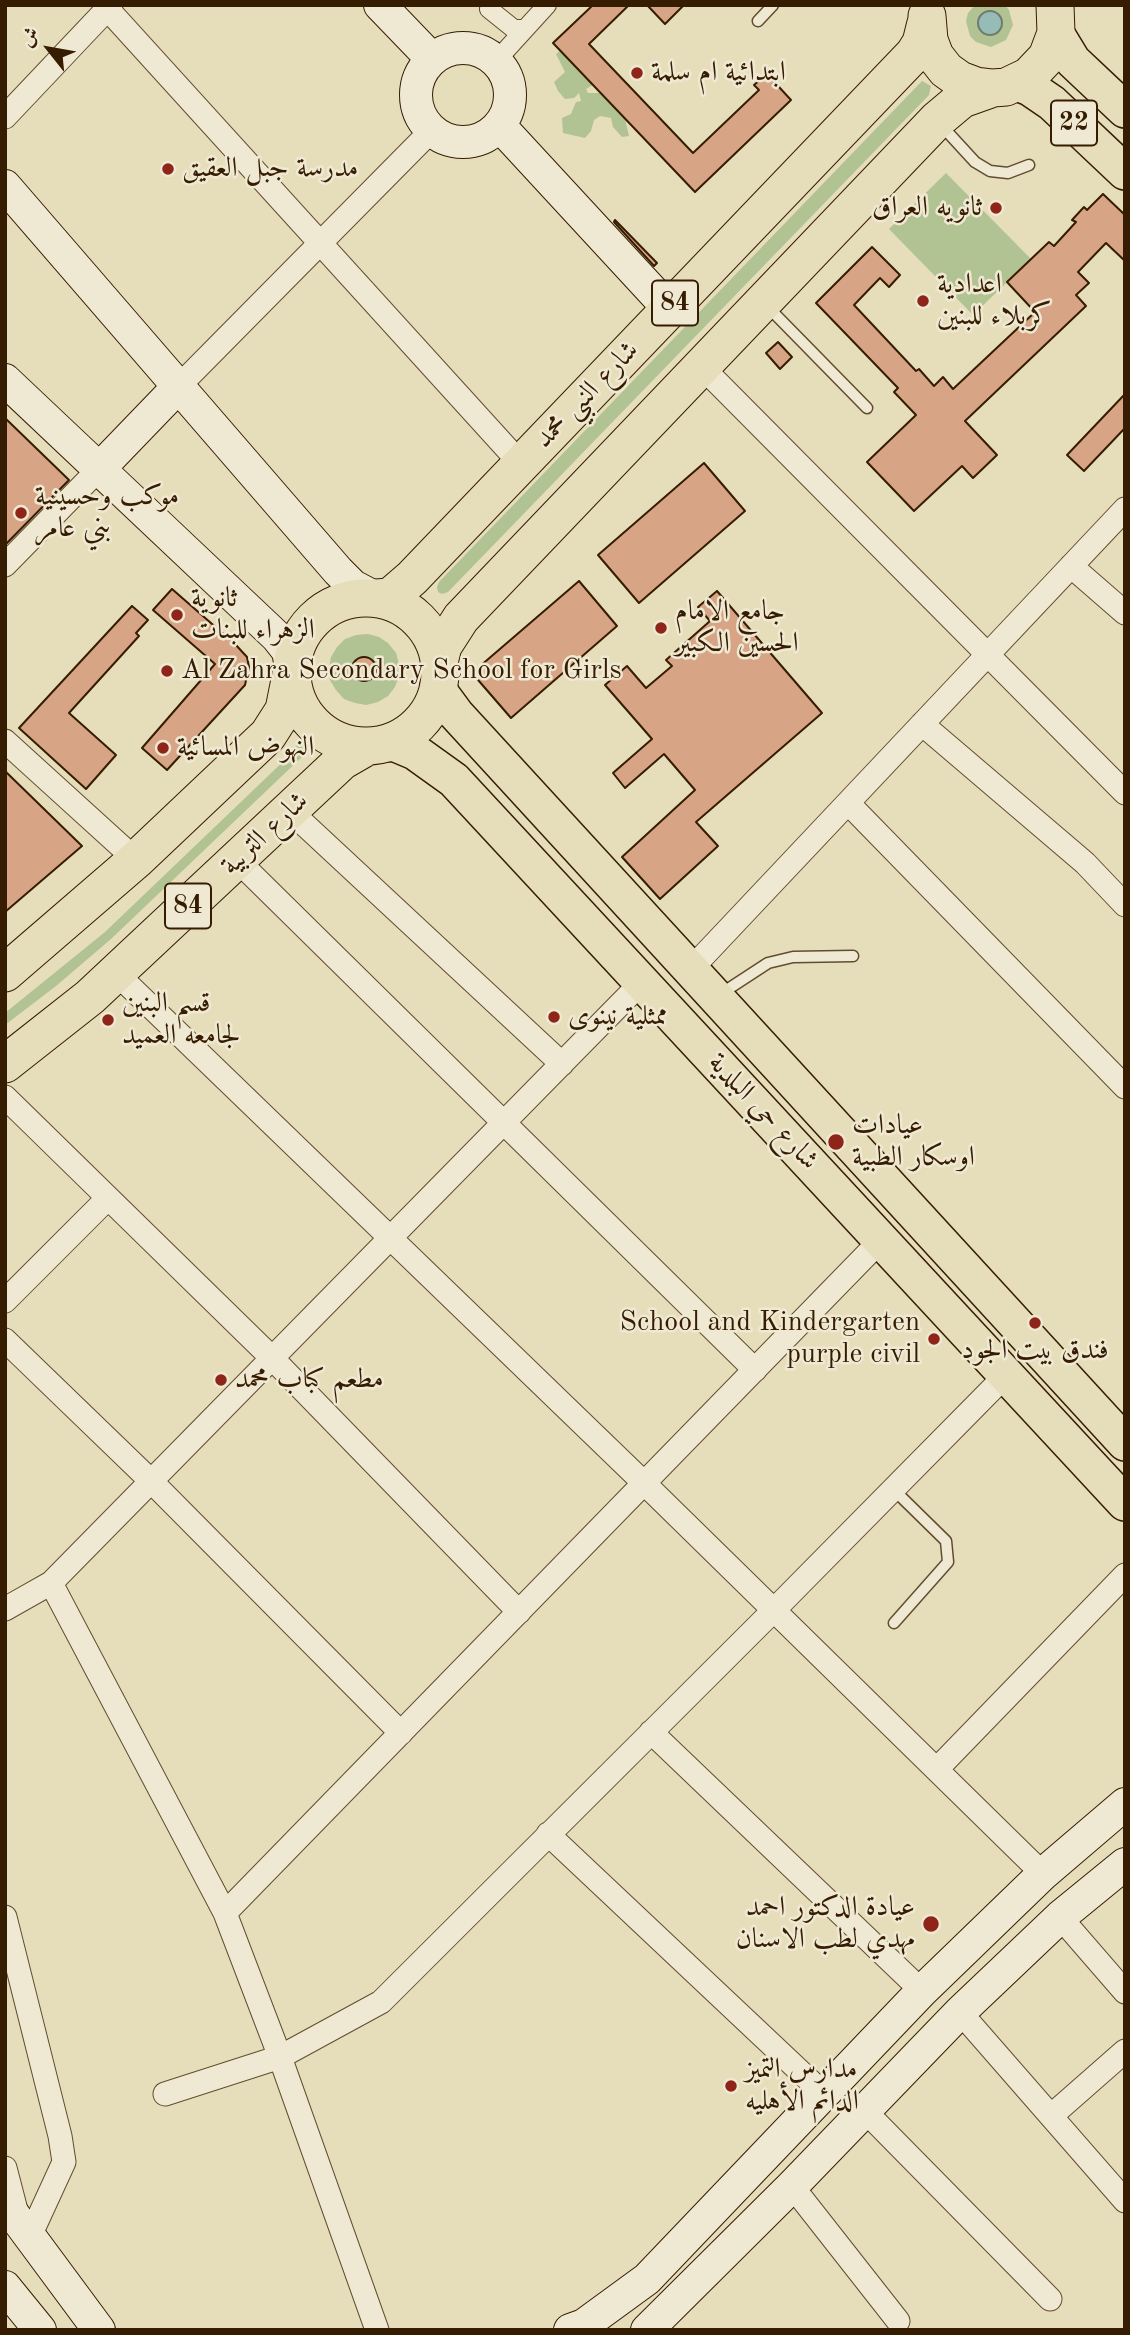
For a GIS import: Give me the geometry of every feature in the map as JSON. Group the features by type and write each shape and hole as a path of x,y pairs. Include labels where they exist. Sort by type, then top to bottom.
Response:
{"highway":[{"name":"84","path":"927,14 929,40 935,56 946,70 960,80 976,86 1005,85"},
{"name":"شارع النبي محمد","path":"376,598 390,597 412,578 914,54 923,36 927,14"},
{"name":"84","path":"377,744 404,735 416,726 430,707 443,646 461,618 937,120 962,99 1029,76 1047,57 1057,14"},
{"name":"84","path":"5,973 136,860 274,728 288,699 291,667 297,643 310,623 329,607 352,598 376,598 399,605 419,620 432,639 439,673"},
{"path":"291,667 296,698 313,724 328,736 348,744 377,744"},
{"name":"شارع التربية","path":"5,1064 117,974 342,761 377,744"}],"main road":[{"path":"380,5 432,59"},
{"path":"1057,14 1073,61 1125,110"},
{"path":"472,48 496,61 505,73 510,100 499,125 477,140 464,142 450,140 432,130 421,116 416,92 424,68 432,59 444,51 472,48"},
{"name":"22","path":"1005,85 1030,88 1052,103 1125,172"},
{"path":"499,125 669,309"},
{"path":"5,186 346,579 364,593 376,598"},
{"path":"5,380 277,637 288,651 291,667"},
{"path":"99,469 179,386"},
{"name":"شارع حي البلدية","path":"439,673 442,695 456,714 1125,1443"},
{"name":"شارع حي البلدية","path":"377,744 406,747 454,780 1125,1503"},
{"path":"483,810 488,789 506,778 516,778"},
{"path":"570,2330 584,2325 648,2279 922,1991 1044,1874 1125,1804"},
{"path":"647,2330 792,2186 960,2012 1060,1917 1125,1864"},
{"path":"18,2220 99,2330"},
{"path":"5,2287 40,2330"}],"street":[{"path":"496,61 547,5"},
{"path":"489,6 514,29 525,29"},
{"path":"5,117 108,7 521,464"},
{"path":"179,386 432,130"},
{"path":"702,367 1125,793"},
{"path":"5,565 99,469"},
{"path":"691,970 1124,513"},
{"path":"1071,566 1125,613"},
{"path":"922,724 1085,863 1125,905"},
{"path":"5,741 136,860"},
{"path":"848,803 1125,1087"},
{"path":"290,811 562,1063"},
{"path":"237,860 755,1370"},
{"path":"117,974 1044,1874"},
{"path":"5,1609 51,1583 642,982"},
{"path":"5,1097 272,1358 519,1612"},
{"path":"5,1301 108,1198"},
{"path":"225,1913 881,1240"},
{"path":"5,1340 401,1733"},
{"path":"165,2094 280,2057 381,2002 1006,1375"},
{"path":"937,1769 1125,1575"},
{"path":"51,1583 225,1913 280,2057 377,2330"},
{"path":"651,1732 922,1991"},
{"path":"548,1834 824,2094"},
{"path":"5,1917 60,2136 64,2162 18,2220"},
{"path":"1060,1917 1125,1992"},
{"path":"960,2012 1125,2201"},
{"path":"1051,2116 1125,2051"},
{"path":"864,2110 1050,2299"},
{"path":"5,2168 18,2220"},
{"path":"792,2186 898,2321"}],"lane":[{"path":"758,21 773,5"},
{"path":"937,120 975,162 990,171 1008,173 1029,165"},
{"path":"763,303 867,408"},
{"path":"716,997 768,963 793,957 853,956"},
{"path":"893,1489 946,1541 948,1562 894,1623"}],"green space":[{"path":"975,5 1005,5 1013,25 1006,40 991,47 976,42 970,36 966,21 968,13"},
{"path":"560,51 593,85 586,89 588,93 601,93 625,119 629,136 622,137 613,127 611,118 600,116 594,120 591,131 585,138 563,133 562,118 571,114 576,102 581,101 579,93 574,98 565,99 554,82 565,72 556,54"},
{"path":"922,81 931,86 929,95 448,592 438,592 439,582"},
{"path":"946,173 1031,259 973,315 889,229"},
{"path":"368,634 388,643 396,653 399,664 399,676 388,696 366,705 344,699 330,680 331,657 345,639","holes":["366,657 375,662 376,673 370,680 360,681 353,673 353,663"]},
{"path":"302,736 318,747 305,754 111,939 5,1025 5,1013 105,932 290,755"}],"water":[{"path":"990,11 999,14 1002,23 999,32 990,35 981,32 978,23 981,14"}],"building":[{"path":"593,5 629,5 589,44 693,153 759,90 754,85 767,74 791,100 695,192 553,43"},
{"path":"647,5 684,5 665,24"},
{"path":"1103,194 1125,215 1125,261 1106,243 1078,272 1089,283 1076,295 1086,306 965,421 997,455 973,478 962,466 914,511 867,462 916,415 894,392 898,388 816,303 872,247 900,275 889,287 880,278 854,305 916,371 919,369 934,386 943,377 953,389 1035,312 1007,282 1049,242 1054,246 1076,222 1072,220 1084,207 1087,210"},
{"path":"615,220 657,263 654,266 614,222"},
{"path":"778,342 792,357 780,369 766,353"},
{"path":"1125,394 1125,428 1084,471 1067,455"},
{"name":"موكب وحسينية بني عامر","path":"5,418 69,480 5,545"},
{"path":"704,463 745,511 639,603 598,555"},
{"path":"579,581 617,626 511,718 472,673"},
{"path":"172,589 235,644 247,657 249,667 245,685 167,770 142,748 215,664 153,610"},
{"path":"717,591 822,713 696,822 718,846 660,899 622,857 695,790 664,754 625,788 613,773 652,739 605,685 627,666 646,688 672,666 666,660 710,621 698,607"},
{"path":"132,606 148,620 136,633 139,636 69,713 116,755 86,789 19,728"},
{"path":"364,657 373,660 376,669 373,678 364,681 355,678 352,669 355,660"},
{"path":"5,771 82,846 5,912"}],"place":[{"name":"ابتدائية ام سلمة","path":"637,73"},
{"name":"مدرسة جبل العقيق","path":"168,169"},
{"name":"ثانويه العراق","path":"996,208"},
{"name":"اعدادية كربلاء للبنين","path":"923,301"},
{"name":"موكب وحسينية بني عامر","path":"21,513"},
{"name":"ثانوية الزهراء للبنات","path":"177,615"},
{"name":"جامع الامام الحسين الكبير","path":"661,628"},
{"name":"Al Zahra Secondary School for Girls","path":"167,671"},
{"name":"النهوض المسائية","path":"163,748"},
{"name":"ممثلية نينوى","path":"554,1017"},
{"name":"قسم البنين لجامعه العميد","path":"108,1020"},
{"name":"عيادات اوسكار الطبية","path":"836,1142"},
{"name":"فندق بيت الجود","path":"1035,1323"},
{"name":"School and Kindergarten purple civil","path":"934,1339"},
{"name":"مطعم كباب محمد","path":"221,1380"},
{"name":"عيادة الدكتور احمد مهدي لطب الاسنان","path":"931,1924"},
{"name":"مدارس التميز الدائم الأهليه","path":"731,2086"}]}
